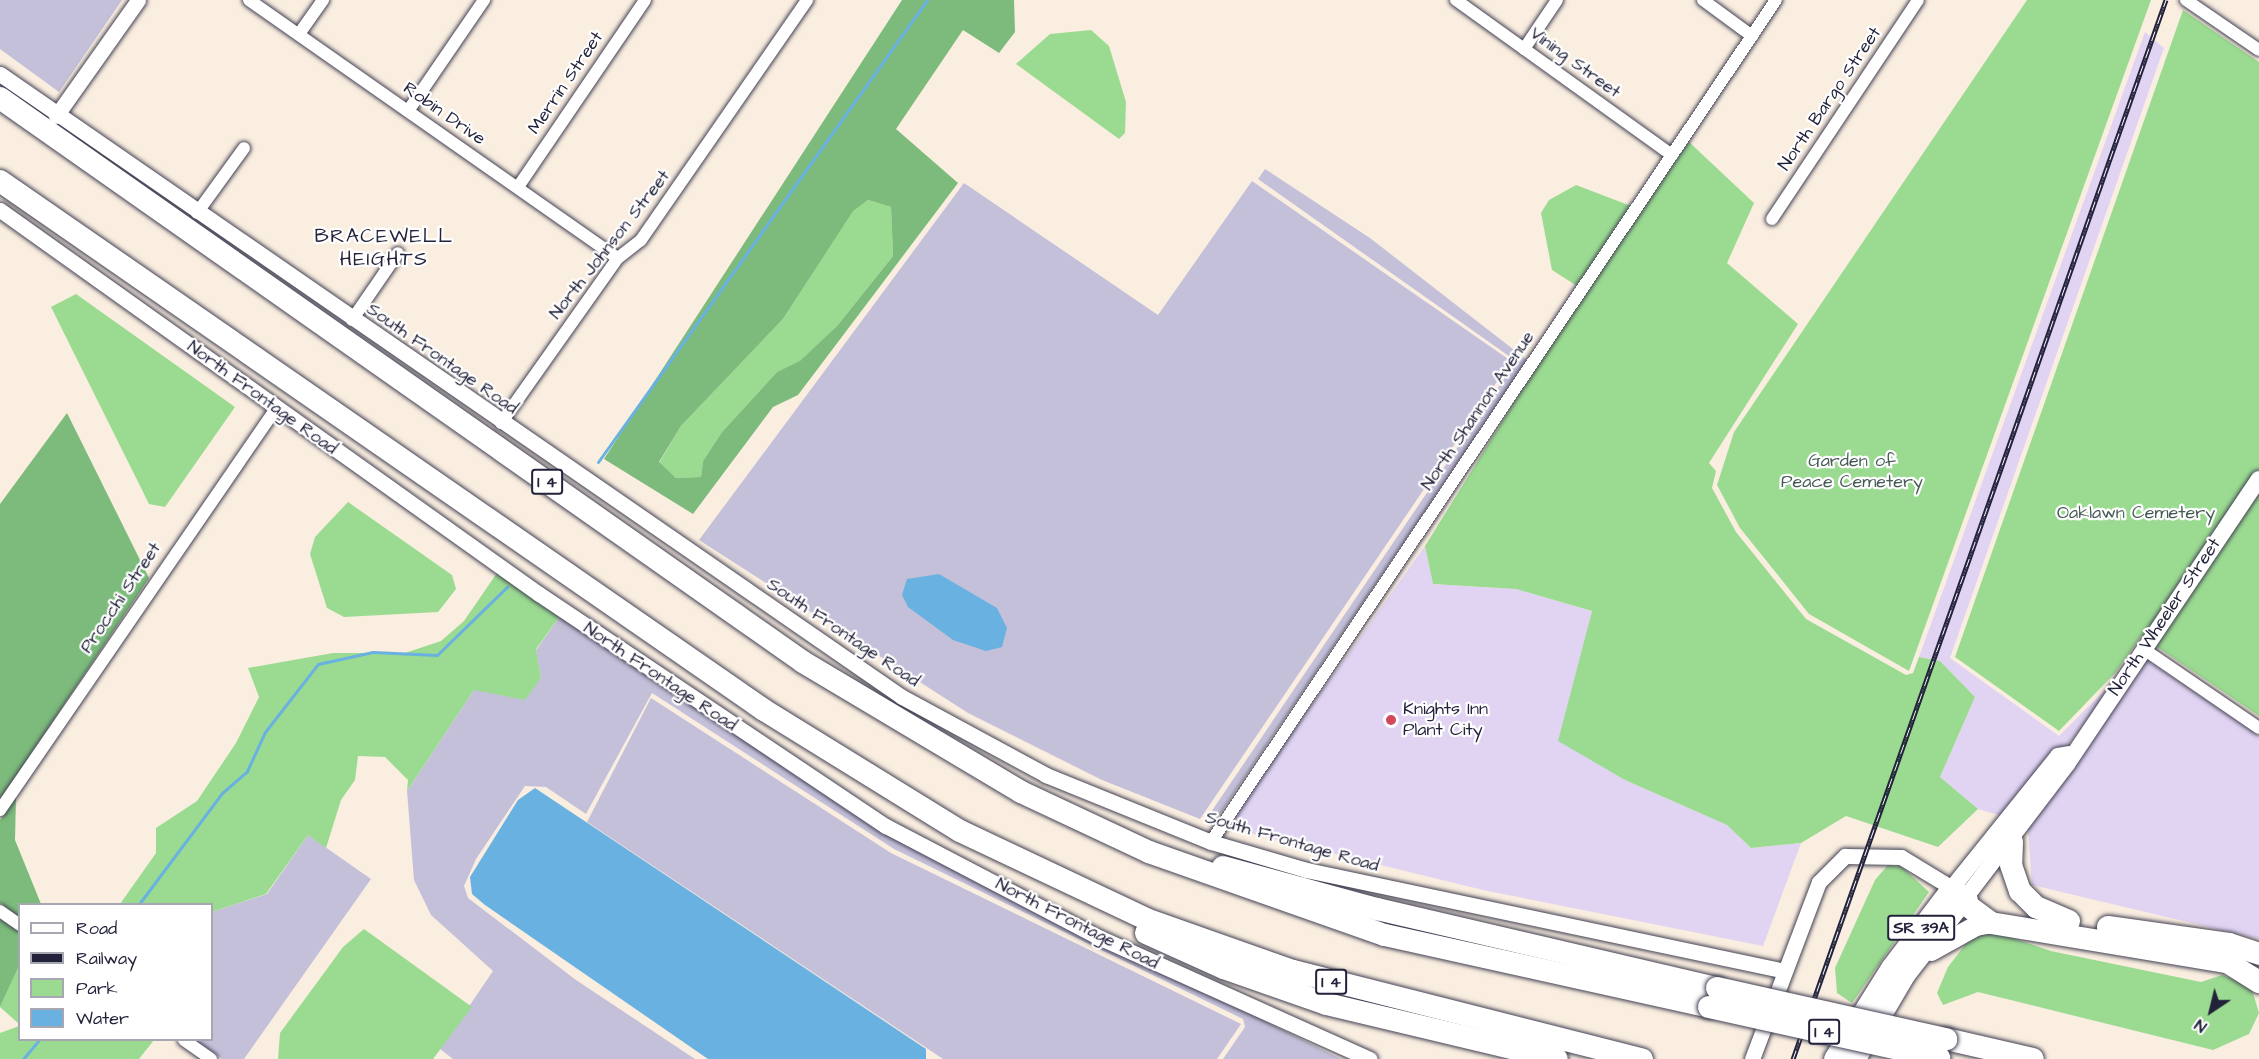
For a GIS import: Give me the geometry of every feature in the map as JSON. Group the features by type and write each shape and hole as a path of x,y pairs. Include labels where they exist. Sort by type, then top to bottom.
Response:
{"highway":[{"name":"I 4","path":"0,98 862,701 1021,792 1112,836 1243,888 1385,935 1713,997 1942,1052"},
{"name":"I 4","path":"0,182 764,710 901,798 1033,868 1146,919 1293,971 1641,1059"},
{"path":"2012,842 2011,865 2020,891 2036,907 2069,921"},
{"path":"1033,868 1114,917 1274,987 1557,1059"},
{"path":"1959,892 2002,910 2229,944 2259,954"},
{"path":"1959,892 1968,906 1991,923 2227,962 2259,982"},
{"path":"1942,1052 2033,1059"}],"main road":[{"name":"North Wheeler Street","path":"1835,1057 1885,976 1959,892 2012,842 2069,754 2145,650 2259,479"},
{"name":"North Wheeler Street","path":"1856,1059 1959,892 2058,756 2069,754"},
{"path":"1912,966 1957,935 1991,923"}],"street":[{"path":"56,116 138,0"},
{"name":"Robin Drive","path":"249,0 618,258"},
{"path":"299,34 322,0"},
{"path":"408,111 484,0"},
{"name":"Merrin Street","path":"518,187 645,0"},
{"name":"North Johnson Street","path":"501,423 618,258 641,240 807,0"},
{"name":"Vining Street","path":"1456,0 1672,155"},
{"path":"1524,49 1557,0"},
{"path":"1703,0 1752,36"},
{"name":"North Shannon Avenue","path":"1211,842 1776,0"},
{"name":"North Bargo Street","path":"1772,219 1918,0"},
{"path":"2186,0 2259,50"},
{"name":"South Frontage Road","path":"0,74 56,116 902,697 1046,775 1211,842 1363,884 1782,970"},
{"path":"197,213 244,148"},
{"name":"North Frontage Road","path":"0,210 538,594 886,826 1096,936 1370,1059"},
{"path":"352,320 398,253"},
{"name":"Procchi Street","path":"0,810 276,408"},
{"path":"2145,650 2259,728"},
{"path":"1752,1059 1782,970 1819,882 1845,856 1901,857 1959,892"},
{"path":"0,911 18,924"},
{"path":"185,1041 211,1059"}],"shaded area":[{"path":"0,0 122,0 59,92 0,49"},
{"path":"2145,32 2164,48 1950,658 2059,736 2120,675 2066,748 2002,816 1978,809 1940,777 1975,697 1940,661 1919,657"},
{"path":"1265,169 1370,238 1527,360 1213,824 1205,821 1516,361 1258,179"},
{"path":"1252,181 1511,361 1200,819 1102,780 968,713 699,540 964,183 1158,315"},
{"path":"1425,546 1433,584 1516,589 1592,611 1559,741 1625,780 1727,825 1751,848 1801,843 1763,946 1483,890 1225,827"},
{"path":"560,616 883,831 1341,1059 1223,1059 1245,1027 1243,1019 894,849 652,693 586,814 546,787 525,786 476,859 464,886 468,898 576,980 695,1059 453,1059 440,1049 493,971 431,915 414,880 407,791 474,690 541,678 536,650"},
{"path":"2146,659 2259,736 2259,939 2032,885 2028,829"},
{"path":"651,698 891,853 1241,1024 1217,1059 943,1059 587,822"},
{"path":"308,835 371,879 244,1059 222,1059 195,1041 213,1041 213,912 267,894"}],"green space":[{"path":"902,0 1014,0 1015,32 999,53 963,30 896,129 958,183 798,395 773,407 693,514 604,459","holes":["868,200 891,207 893,256 837,326 800,361 777,372 722,432 703,461 701,477 676,478 659,462 681,426 783,319 853,211"]},
{"name":"Garden of Peace Cemetery","path":"2027,0 2151,0 1909,671 1809,614 1740,528 1717,485 1734,432"},
{"name":"Oaklawn Cemetery","path":"2183,10 2259,62 2259,716 2141,636 2116,672 2059,731 1955,657"},
{"path":"1091,30 1109,46 1126,102 1125,133 1119,139 1016,64 1050,34"},
{"path":"1688,141 1754,203 1727,263 1798,324 1709,463 1716,471 1712,488 1736,532 1806,619 1906,675 1913,673 1919,657 1940,661 1975,697 1940,777 1978,809 1938,847 1846,816 1801,843 1751,848 1727,825 1625,780 1558,741 1592,611 1516,589 1433,584 1425,546 1543,356"},
{"path":"1576,185 1631,206 1577,286 1552,270 1541,213 1549,200"},
{"path":"868,200 891,207 893,256 837,326 800,362 777,372 722,432 703,461 701,477 676,478 659,463 681,426 783,319 853,210"},
{"path":"76,294 235,407 165,507 149,504 51,307"},
{"path":"67,413 149,578 0,800 0,504"},
{"path":"348,502 452,575 456,589 438,612 344,617 327,608 310,554 315,537"},
{"path":"497,573 560,616 536,649 541,678 525,700 474,690 407,791 408,780 385,757 358,756 355,780 341,800 326,848 308,835 266,894 213,912 213,903 121,903 156,853 156,828 197,801 236,743 259,697 248,668 333,653 405,653 441,641 464,621"},
{"path":"16,797 15,840 41,903 18,903 18,916 0,903 0,820"},
{"path":"1888,865 1902,867 1929,892 1852,1003 1837,993 1835,968 1875,880"},
{"path":"0,919 18,931 18,968 0,1007"},
{"path":"364,929 472,1007 433,1059 278,1059 280,1033 343,947"},
{"path":"1992,931 2051,951 2201,982 2222,975 2251,986 2259,1013 2249,1034 2213,1050 1978,992 1943,1005 1937,993 1948,967 1971,937"},
{"path":"18,968 18,1023 0,1007"},
{"path":"18,1026 18,1041 153,1041 139,1059 0,1059 0,1033"}],"water":[{"path":"939,574 997,608 1007,628 1002,647 986,651 953,640 908,607 902,595 907,579"},
{"path":"535,788 926,1049 926,1059 708,1059 485,905 472,894 470,877 518,800"}],"waterway":[{"path":"598,462 927,0"},
{"path":"140,903 222,793 247,771 265,732 318,664 373,652 437,655 507,587"},
{"path":"23,1059 38,1041"}],"railway":[{"path":"1793,1059 2166,0"}],"place":[{"name":"Knights Inn Plant City","path":"1391,720"}],"district":[{"name":"BRACEWELL HEIGHTS","path":"384,248"}]}
